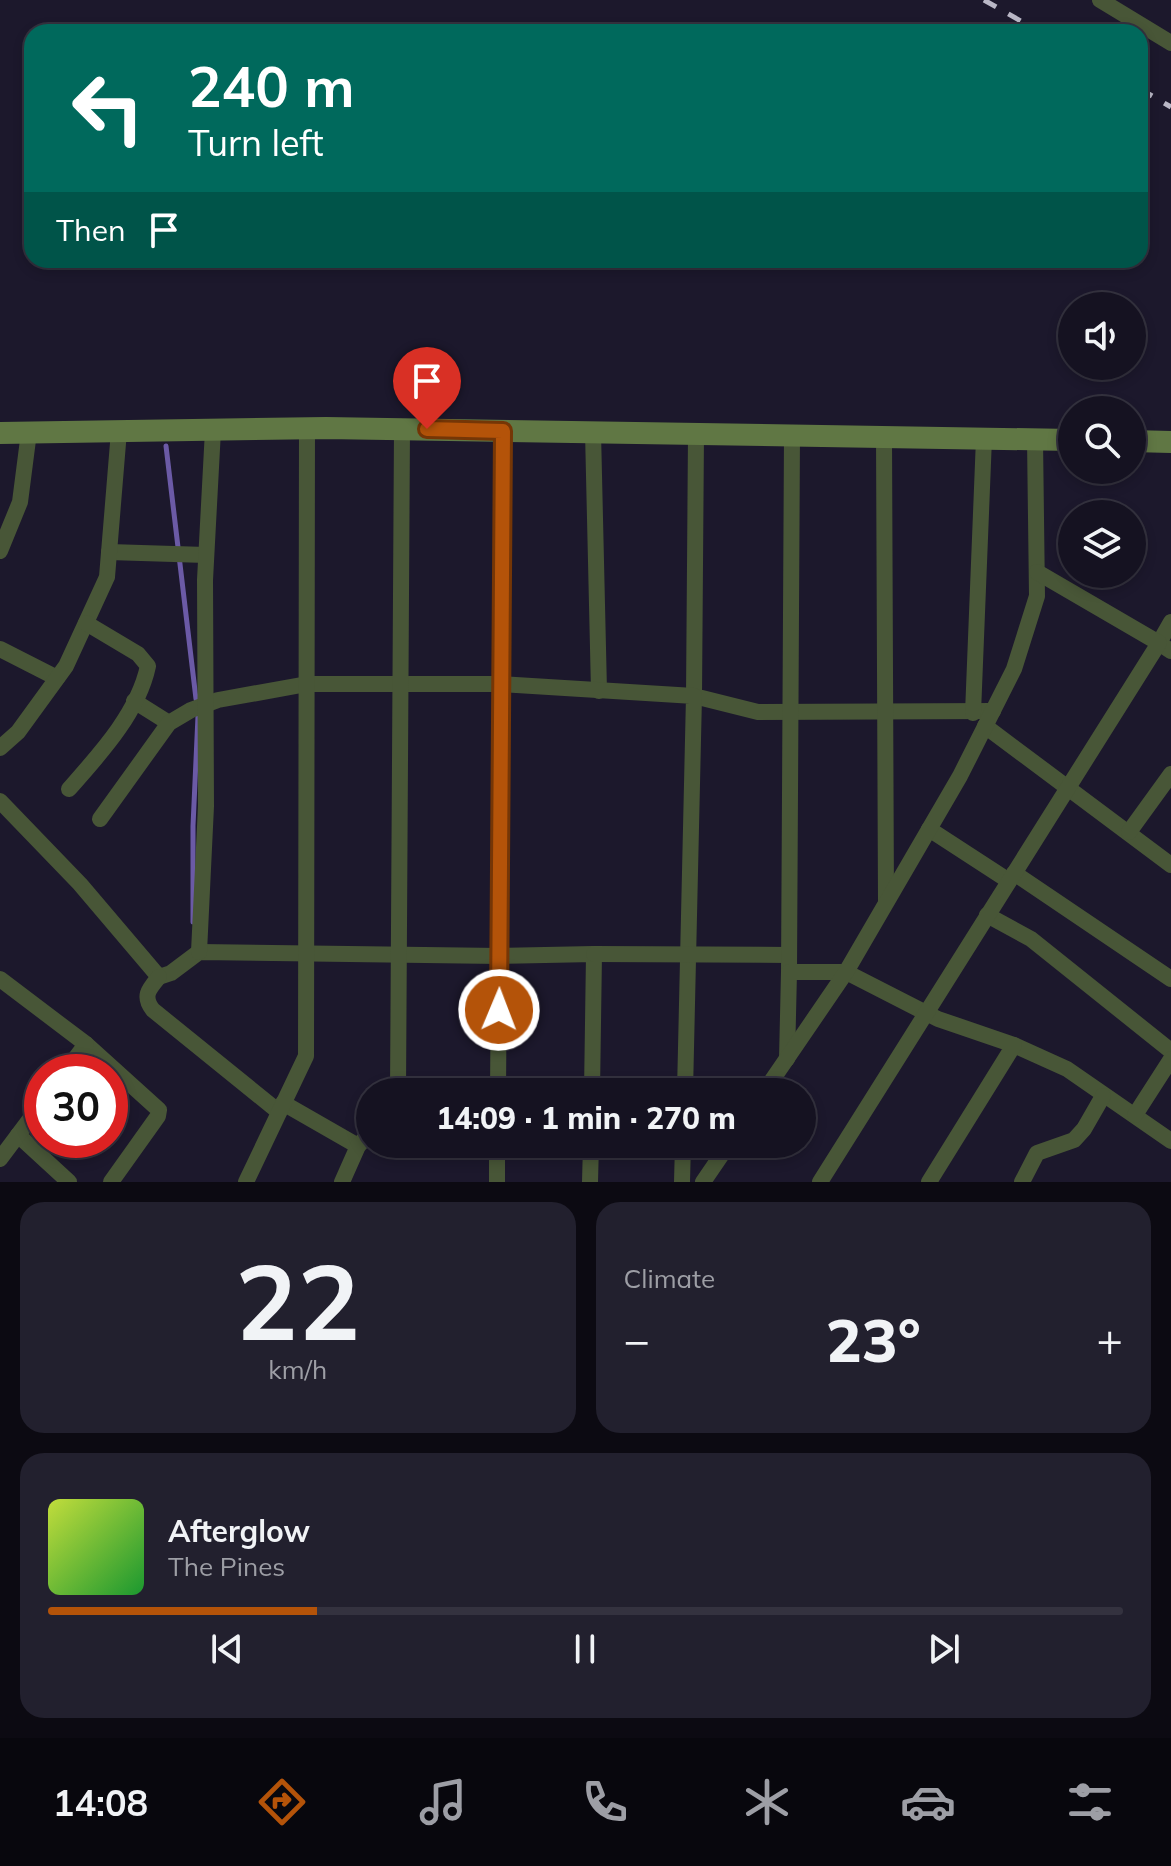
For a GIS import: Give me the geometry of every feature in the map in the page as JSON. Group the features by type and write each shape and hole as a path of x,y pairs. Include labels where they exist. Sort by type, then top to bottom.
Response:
{"main road":[{"path":"0,433 307,428 1058,440"},
{"path":"1146,441 1171,442"}],"street":[{"path":"1100,0 1140,24"},
{"path":"1148,29 1171,43"},
{"path":"246,1182 306,1056 307,428"},
{"path":"398,1078 402,429"},
{"path":"199,952 206,806 206,703 198,555 213,430"},
{"path":"0,748 18,732 57,678 107,577 119,431"},
{"path":"498,1078 503,431"},
{"path":"0,551 20,502 29,432"},
{"path":"593,432 599,691"},
{"path":"685,1078 696,434"},
{"path":"787,1059 792,435"},
{"path":"884,437 886,901"},
{"path":"973,713 984,438"},
{"path":"774,1078 846,972 929,829 1014,669 1037,596 1035,439"},
{"path":"109,552 198,555"},
{"path":"1037,572 1165,647"},
{"path":"820,1182 1068,786 1165,647 1171,622"},
{"path":"69,789 103,750 134,701 148,666 146,661 86,623"},
{"path":"0,649 57,678"},
{"path":"100,819 169,723 206,703 307,684 501,684 694,696 758,712 884,710 973,713 989,718 1068,786 1171,865"},
{"path":"134,701 169,723"},
{"path":"1129,832 1171,774"},
{"path":"0,801 80,884 159,977"},
{"path":"929,829 1011,877 1171,979"},
{"path":"987,915 1031,939 1171,1051"},
{"path":"356,1145 281,1108 153,1010 146,996 159,977 171,973 199,952 500,956 594,954 789,963 846,972 926,1012 1067,1069 1171,1141"},
{"path":"592,1078 594,954"},
{"path":"0,979 86,1044 159,1110 158,1116 111,1182"},
{"path":"78,1054 86,1044"},
{"path":"929,1182 1014,1045"},
{"path":"1135,1115 1171,1059"},
{"path":"1022,1182 1037,1153 1074,1140 1103,1096"},
{"path":"0,1159 24,1127"},
{"path":"18,1135 69,1182"},
{"path":"342,1182 356,1150"},
{"path":"497,1158 497,1182"},
{"path":"590,1182 591,1158"},
{"path":"682,1182 683,1158"},
{"path":"703,1182 719,1158"}],"waterway":[{"path":"166,446 196,699"},
{"path":"193,922 198,716"}],"railway":[{"path":"984,0 1026,24"},
{"path":"1148,94 1171,107"}],"route":[{"path":"427,429 503,431 499,1010"}]}
